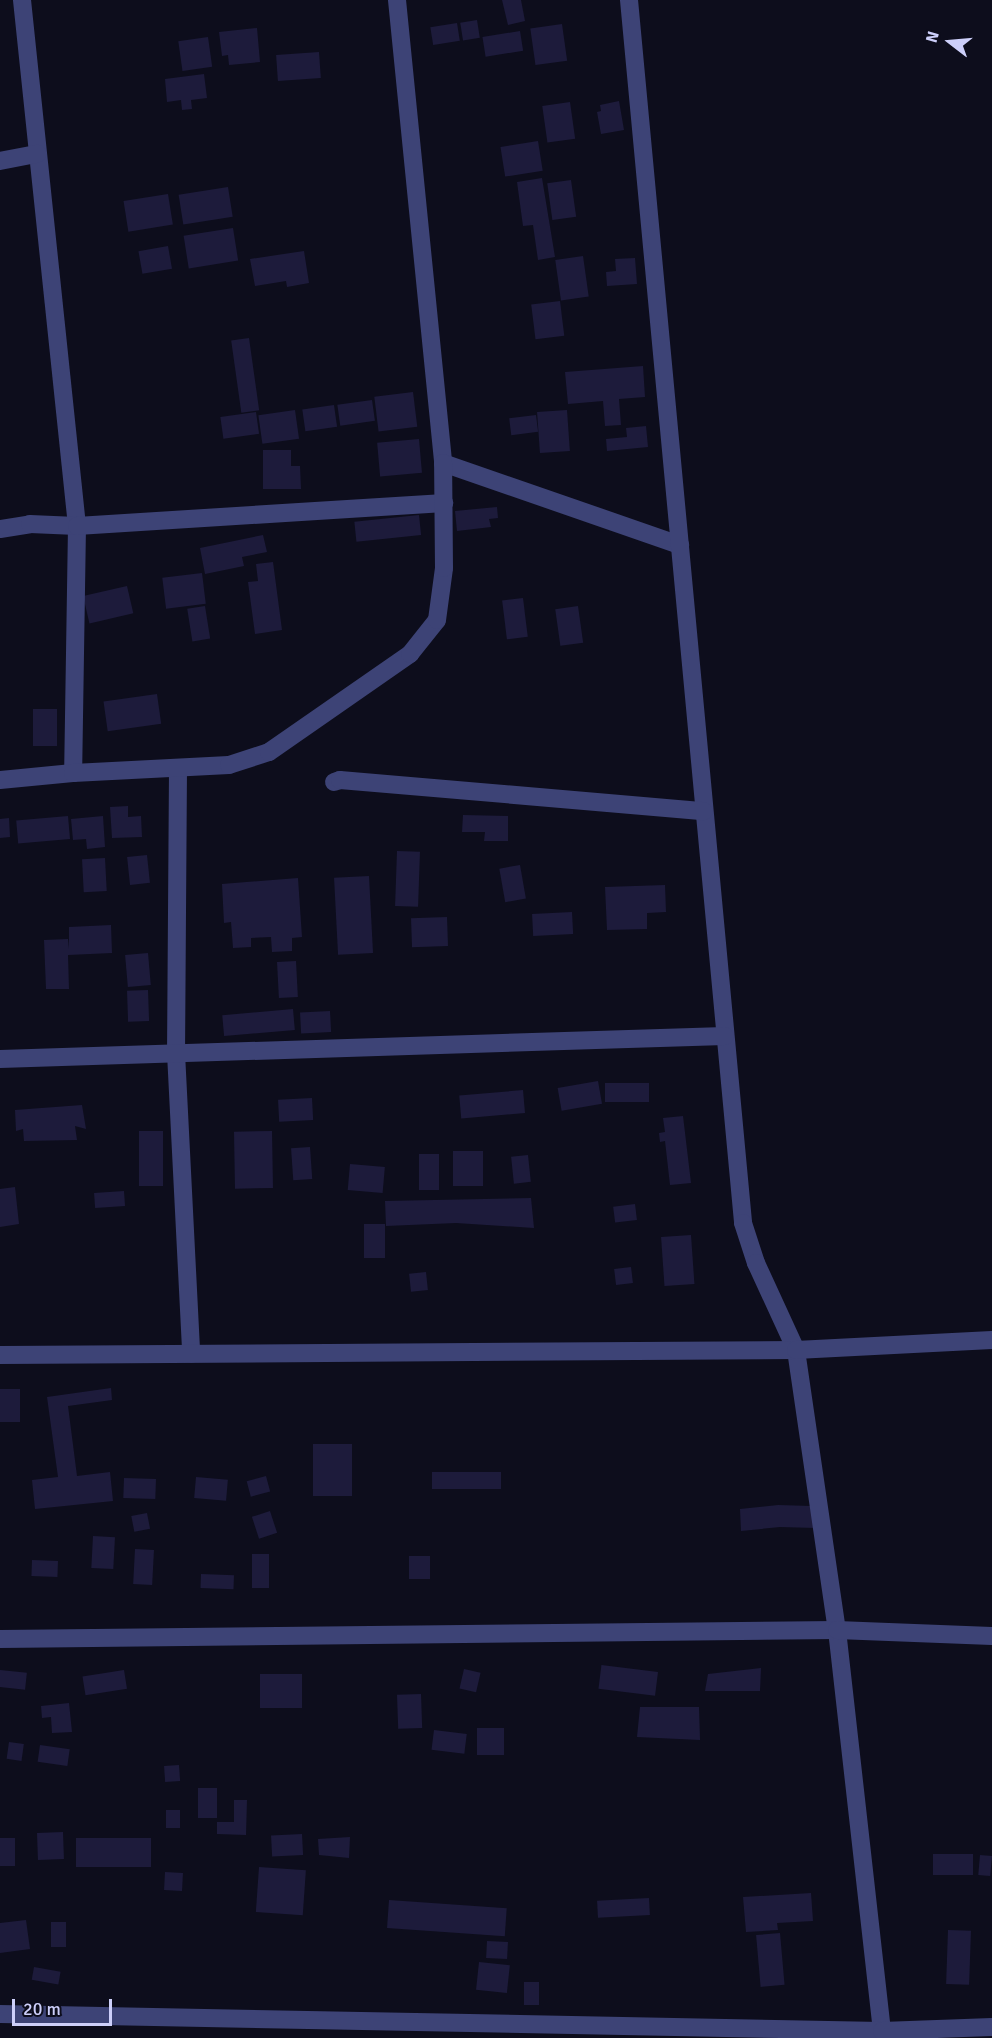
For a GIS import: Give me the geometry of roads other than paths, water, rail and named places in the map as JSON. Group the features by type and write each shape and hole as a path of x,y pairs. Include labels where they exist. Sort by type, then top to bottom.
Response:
{"street":[{"path":"22,0 77,526 73,773"},
{"path":"0,780 73,773 229,765 269,752 410,654 436,620 444,568 443,463 397,0"},
{"path":"628,0 743,1223 756,1263 796,1350 837,1630 882,2035"},
{"path":"0,161 37,154"},
{"path":"443,463 680,545"},
{"path":"0,529 30,524 77,526 444,503"},
{"path":"178,769 176,1053 191,1354"},
{"path":"334,782 340,780 704,811"},
{"path":"0,1059 725,1036"},
{"path":"0,1355 796,1350 992,1340"},
{"path":"0,1640 837,1630 992,1636"},
{"path":"0,2014 882,2035 992,2027"},
{"path":"287,2020 288,2038"}]}
